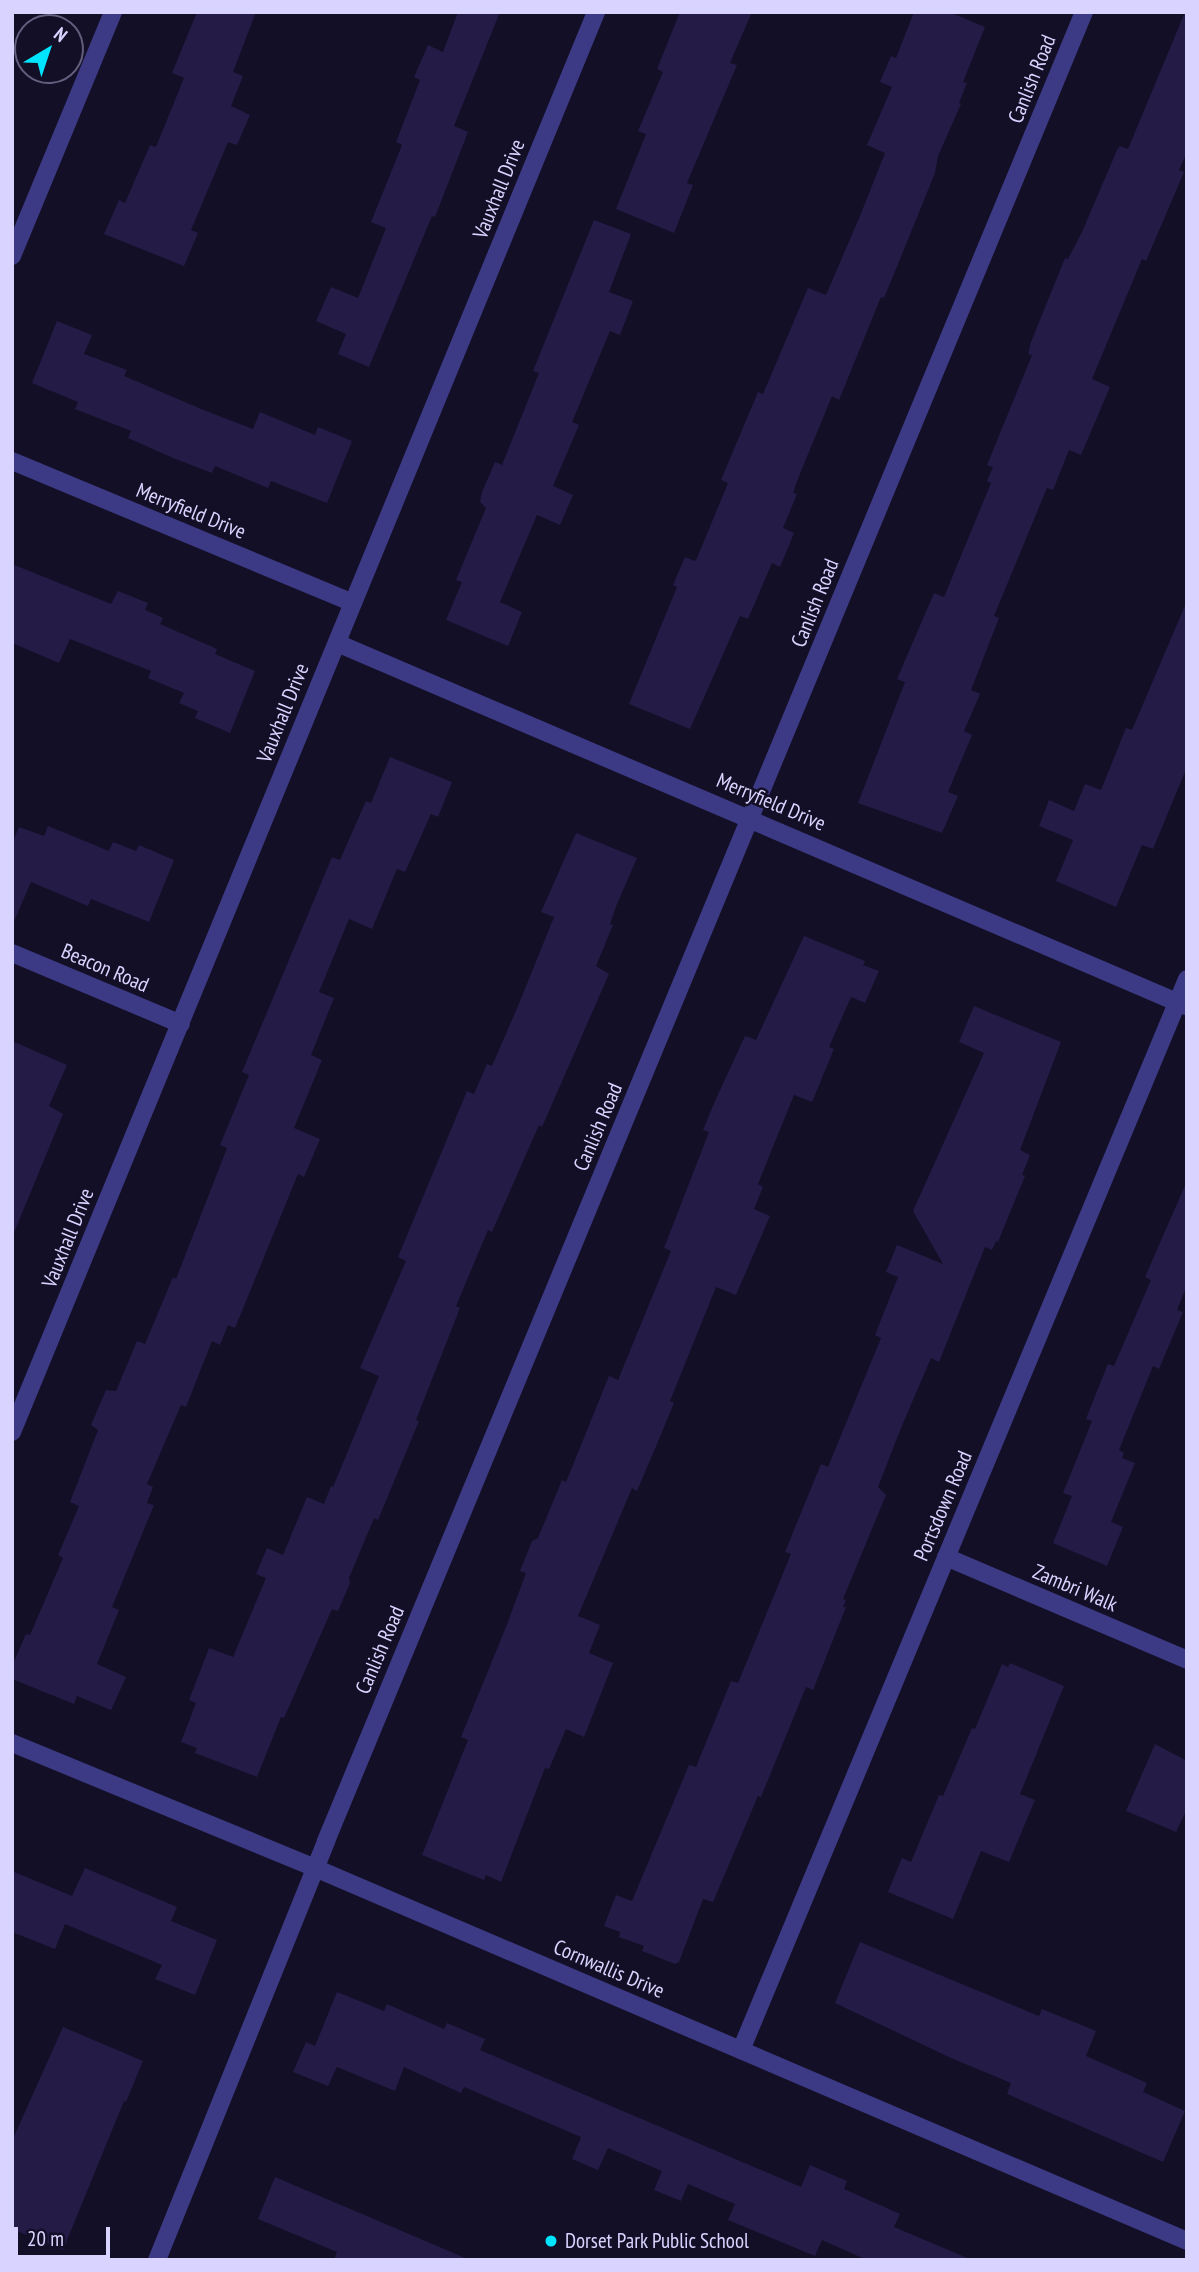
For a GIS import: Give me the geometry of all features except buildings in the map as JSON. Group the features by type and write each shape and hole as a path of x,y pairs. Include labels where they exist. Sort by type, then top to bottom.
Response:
{"street":[{"path":"12,256 113,12"},
{"name":"Vauxhall Drive","path":"12,1432 596,12"},
{"name":"Canlish Road","path":"157,2260 314,1868 1084,12"},
{"name":"Merryfield Drive","path":"12,461 353,603"},
{"name":"Merryfield Drive","path":"337,642 1182,1004"},
{"name":"Beacon Road","path":"12,953 181,1024"},
{"name":"Portsdown Road","path":"740,2050 946,1557 1182,1004 1187,979"},
{"name":"Zambri Walk","path":"946,1557 1187,1660"},
{"name":"Cornwallis Drive","path":"12,1742 1187,2241"}],"place":[{"name":"Dorset Park Public School","path":"551,2241"}]}
